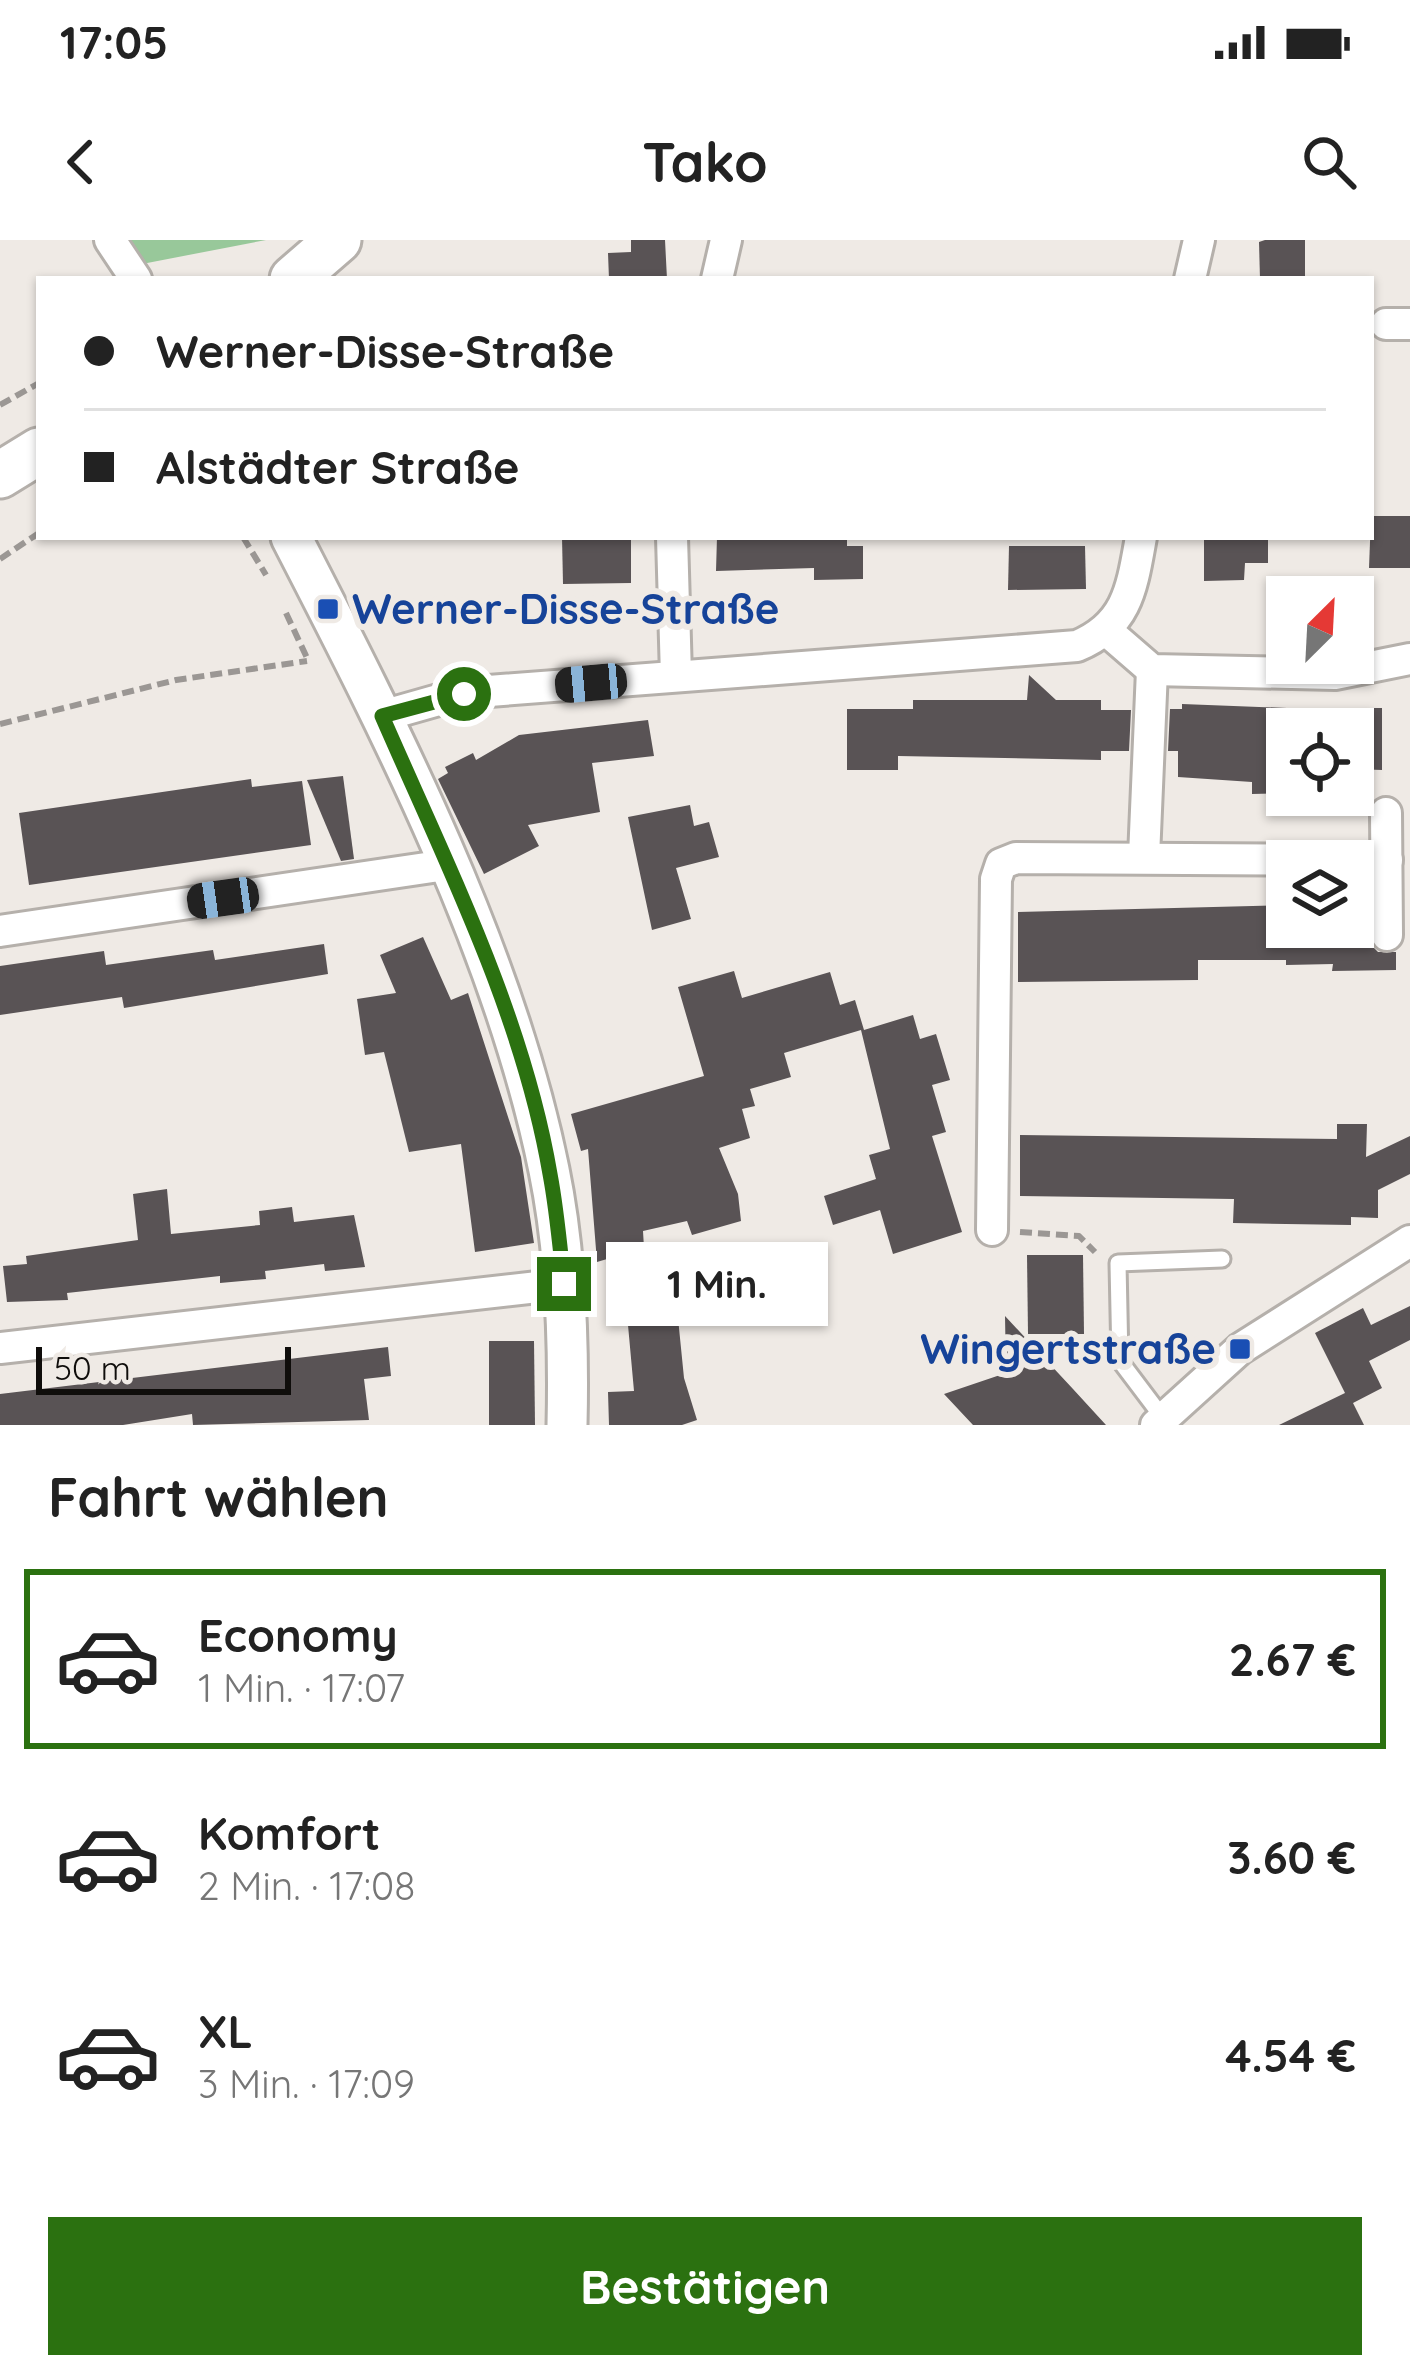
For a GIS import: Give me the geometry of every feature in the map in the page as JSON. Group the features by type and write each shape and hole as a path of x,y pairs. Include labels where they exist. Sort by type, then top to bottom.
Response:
{"main road":[{"path":"296,276 338,240"},
{"path":"0,475 36,453"}],"street":[{"path":"110,240 134,276"},
{"path":"718,276 726,240"},
{"path":"1191,276 1198,240"},
{"path":"293,540 382,716 446,865 529,1087 550,1173 564,1284 567,1425"},
{"path":"672,540 676,676"},
{"path":"382,716 464,694 1077,646 1107,631 1130,598 1140,540"},
{"path":"1107,631 1152,670 1335,674 1410,659"},
{"path":"1144,857 1152,670"},
{"path":"1386,813 1387,935"},
{"path":"992,1230 996,879 1001,864 1016,858 1387,860"},
{"path":"0,931 446,865"},
{"path":"1160,1422 1240,1349 1410,1241"},
{"path":"0,1348 564,1284"}],"lane":[{"path":"1160,1422 1120,1361 1118,1263 1222,1259"}],"path":[{"path":"0,405 36,385"},
{"path":"0,559 36,535"},
{"path":"0,724 176,680 307,661"},
{"path":"992,1230 1079,1236 1095,1250 1095,1272"}],"green space":[{"path":"125,240 266,240 142,264"}],"building":[{"path":"631,240 665,240 667,276 609,276 608,253 631,252"},
{"path":"1305,240 1305,276 1260,276 1259,242"},
{"path":"1374,516 1410,516 1410,568 1369,568"},
{"path":"562,540 631,540 631,583 563,584"},
{"path":"717,540 847,540 847,546 863,546 863,579 814,580 814,568 716,571"},
{"path":"1204,540 1268,540 1268,563 1245,563 1244,580 1204,581"},
{"path":"1009,546 1085,546 1086,589 1008,590"},
{"path":"1029,675 1056,700 1101,700 1101,710 1131,710 1129,751 1101,751 1101,760 898,756 898,770 847,770 847,709 913,709 913,700 1027,700"},
{"path":"1182,704 1287,708 1266,708 1266,794 1252,794 1252,782 1178,777 1178,751 1168,751 1170,709 1182,709"},
{"path":"1374,708 1382,708 1382,770 1374,770"},
{"path":"648,720 654,756 592,763 600,812 528,825 539,846 484,874 438,779 448,773 445,767 473,753 476,760 519,735"},
{"path":"343,776 354,859 341,861 307,780"},
{"path":"251,779 252,787 302,781 311,845 29,885 19,813"},
{"path":"690,805 694,826 709,822 719,857 676,868 691,919 652,930 628,817"},
{"path":"1266,906 1266,948 1374,948 1396,952 1396,970 1332,971 1333,964 1286,965 1286,960 1198,960 1198,980 1018,982 1018,912"},
{"path":"423,937 451,1000 468,993 521,1157 534,1243 475,1252 461,1144 409,1152 384,1052 365,1055 357,999 396,993 380,955"},
{"path":"324,944 328,974 124,1008 122,997 0,1015 0,966 104,951 106,965 213,950 215,960"},
{"path":"734,971 742,998 830,972 840,1005 855,1000 864,1030 913,1015 920,1039 936,1034 950,1080 932,1085 946,1132 932,1136 962,1232 893,1254 880,1210 833,1225 824,1196 876,1179 869,1155 890,1149 861,1030 784,1053 791,1077 750,1089 755,1106 742,1109 750,1138 719,1148 738,1194 741,1221 692,1235 687,1221 643,1231 644,1248 597,1262 588,1149 581,1151 571,1114 704,1076 678,987"},
{"path":"1337,1124 1367,1124 1366,1157 1410,1136 1410,1174 1378,1190 1378,1218 1351,1217 1351,1225 1233,1223 1234,1199 1020,1196 1020,1135 1337,1139"},
{"path":"167,1189 171,1234 260,1225 259,1211 292,1207 294,1222 354,1215 365,1267 325,1271 324,1264 265,1271 266,1279 220,1283 220,1276 67,1293 68,1300 7,1302 3,1266 27,1264 26,1256 138,1240 133,1194"},
{"path":"1027,1255 1083,1255 1084,1334 1028,1334"},
{"path":"675,1288 684,1378 697,1420 682,1425 609,1425 608,1392 634,1391 625,1292"},
{"path":"1410,1306 1410,1340 1369,1361 1382,1388 1353,1403 1364,1425 1279,1425 1345,1393 1315,1333 1363,1308 1371,1325"},
{"path":"1005,1316 1106,1425 973,1425 944,1394 1006,1373"},
{"path":"489,1341 534,1341 535,1425 489,1425"},
{"path":"388,1347 391,1376 364,1379 369,1420 193,1425 192,1414 123,1425 0,1425 0,1394"}],"place":[{"name":"Werner-Disse-Straße","path":"328,609"},
{"name":"Wingertstraße","path":"1240,1349"}],"route":[{"path":"464,694 416,703 382,716 491,976 529,1087 550,1173 564,1284"}]}
